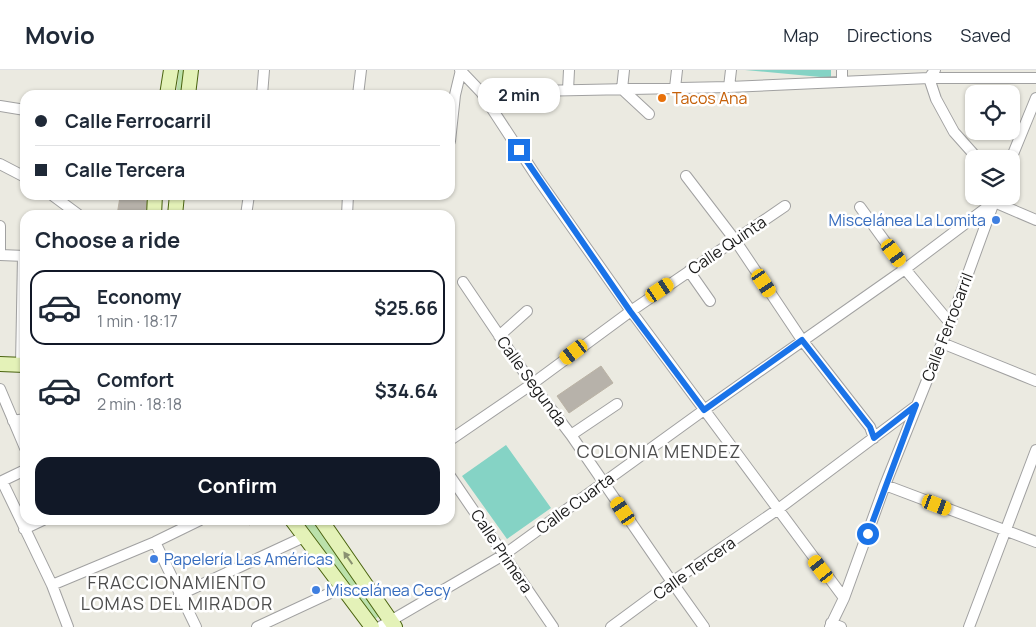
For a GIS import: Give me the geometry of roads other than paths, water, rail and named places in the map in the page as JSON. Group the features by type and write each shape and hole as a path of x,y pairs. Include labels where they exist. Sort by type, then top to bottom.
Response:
{"main road":[{"path":"168,90 171,70"},
{"path":"189,90 191,70"},
{"path":"0,364 20,365"},
{"path":"296,525 372,627"},
{"path":"324,525 388,625"}],"street":[{"path":"262,90 264,70"},
{"path":"359,90 361,70"},
{"path":"461,70 481,92 538,179 630,311 844,598"},
{"path":"455,95 461,70"},
{"path":"568,90 569,70"},
{"path":"622,89 624,70"},
{"path":"675,88 676,70"},
{"path":"729,87 731,70"},
{"path":"842,70 842,81"},
{"path":"481,92 729,87 932,74 1036,78"},
{"path":"932,74 936,99 954,132 970,150"},
{"path":"622,89 649,114"},
{"path":"1015,150 1036,98"},
{"path":"0,106 20,109"},
{"path":"0,164 20,174"},
{"path":"686,176 735,240 802,340 870,427 874,438"},
{"path":"59,200 72,210"},
{"name":"Calle Cuarta","path":"388,625 505,554 802,340 905,269 987,205"},
{"name":"Calle Ferrocarril","path":"829,626 844,598 916,405 950,323 993,205"},
{"path":"1007,205 1036,220"},
{"name":"Calle Quinta","path":"455,437 532,384 630,311 785,206"},
{"path":"860,207 905,269 950,323"},
{"path":"0,226 0,255 20,256"},
{"path":"689,270 710,301"},
{"name":"Calle Segunda","path":"463,282 498,336 571,435 704,627"},
{"path":"498,336 527,311"},
{"path":"942,343 1036,381"},
{"path":"0,390 20,437"},
{"path":"571,435 617,404"},
{"name":"Calle Tercera","path":"611,627 672,582 777,510 916,405"},
{"path":"13,421 20,420"},
{"path":"969,627 1036,450"},
{"path":"20,472 1,482 20,521"},
{"name":"Calle Primera","path":"455,483 553,627"},
{"path":"886,485 1036,542"},
{"path":"22,525 52,586 68,627"},
{"path":"24,529 32,525"},
{"path":"52,586 190,525"},
{"path":"179,595 304,537"},
{"path":"154,542 196,627"},
{"path":"256,627 343,587"},
{"path":"829,626 841,627"}],"place":[{"name":"Tacos Ana","path":"662,98"},
{"name":"Miscelánea La Lomita","path":"996,220"},
{"name":"Papelería Las Américas","path":"154,559"},
{"name":"Miscelánea Cecy","path":"316,590"}],"district":[{"name":"COLONIA MENDEZ","path":"659,451"},
{"name":"FRACCIONAMIENTO LOMAS DEL MIRADOR","path":"177,592"}]}
